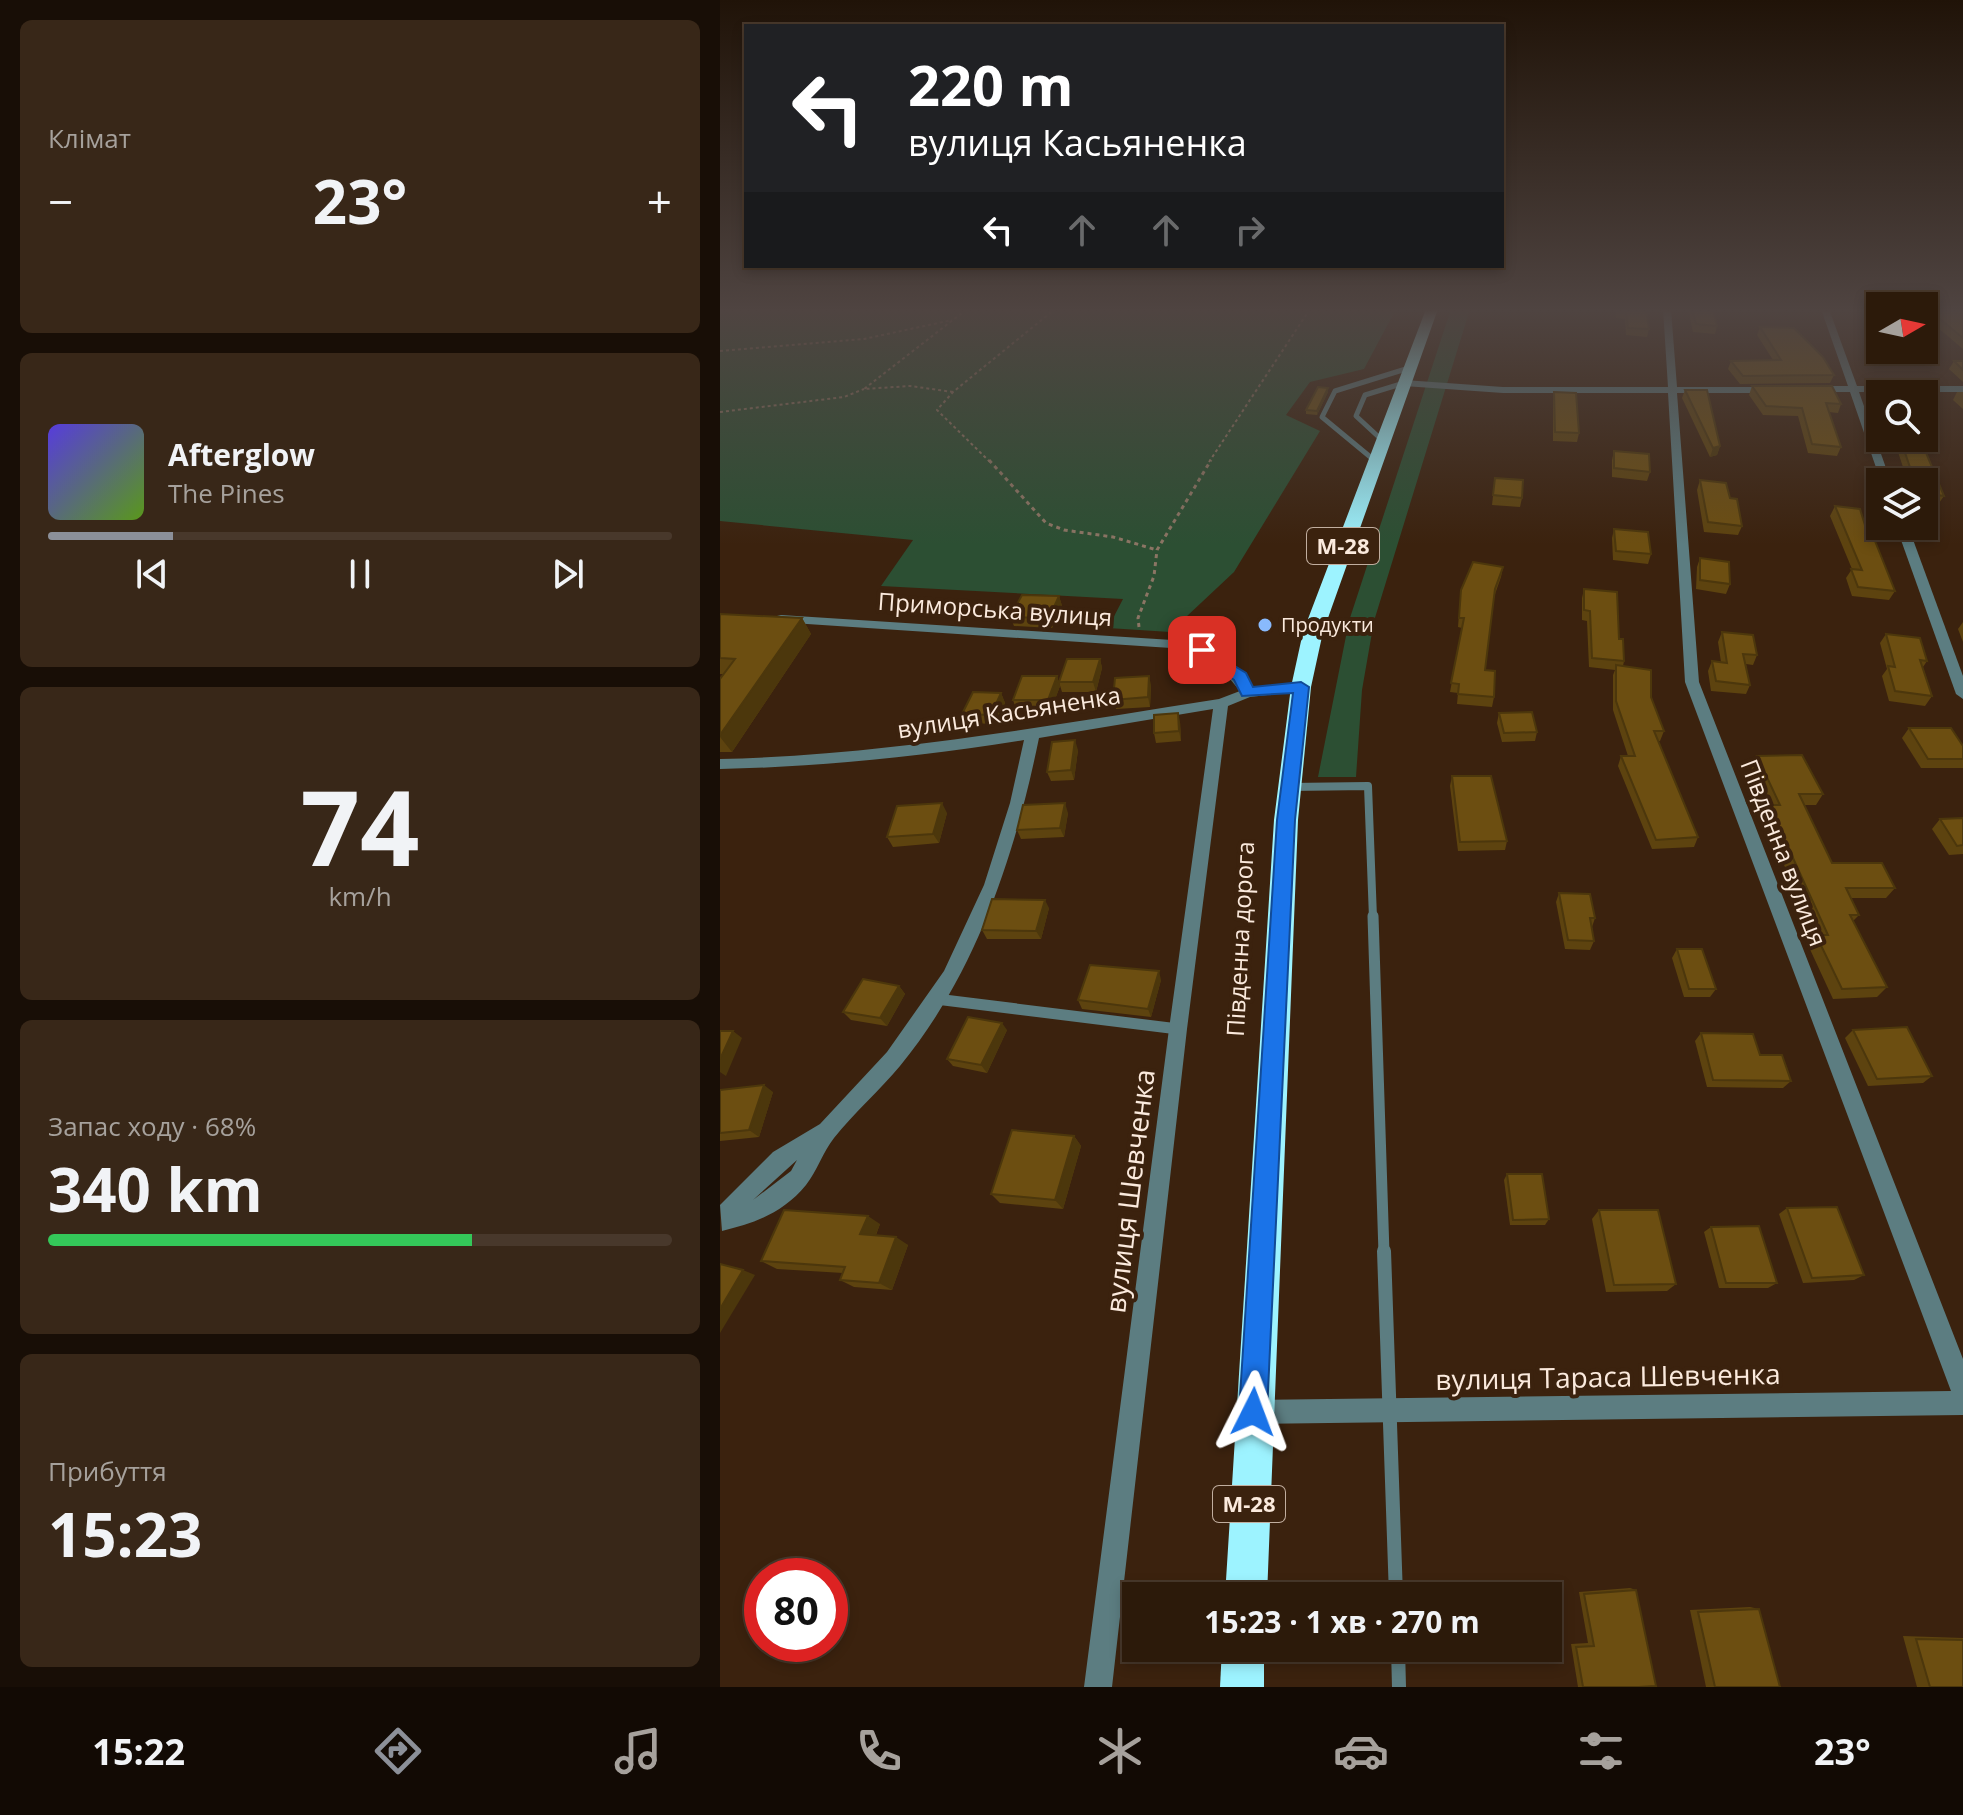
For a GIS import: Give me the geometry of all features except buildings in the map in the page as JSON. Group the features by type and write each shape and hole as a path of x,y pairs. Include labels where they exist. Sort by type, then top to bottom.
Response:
{"highway":[{"name":"Південна дорога","path":"1247,1582 1253,1412 1290,787 1301,687 1313,632 1402,388"},
{"path":"1242,1687 1243,1662"}],"street":[{"path":"1471,388 1778,390"},
{"path":"1854,389 1881,468"},
{"path":"1808,390 1963,389"},
{"name":"Південна вулиця","path":"1673,390 1692,682 1963,1390"},
{"path":"1907,540 1963,694"},
{"name":"Приморська вулиця","path":"765,618 1188,645 1202,650 1240,677 1248,693"},
{"name":"вулиця Касьяненка","path":"720,764 840,760 1221,703 1248,693 1301,687"},
{"name":"вулиця Шевченка","path":"1098,1687 1221,703"},
{"path":"721,1220 771,1165 798,1145 826,1132 894,1058 936,999 965,951 992,885 1018,803 1033,732"},
{"name":"вулиця Тараса Шевченка","path":"1253,1412 1963,1403"}],"lane":[{"path":"1346,388 1335,391 1322,417 1374,460"},
{"path":"1382,440 1356,416 1365,395 1389,388"},
{"path":"1290,787 1368,786 1396,1582"},
{"path":"936,999 1178,1029"},
{"path":"1398,1662 1399,1687"}],"path":[{"path":"720,412 844,397 864,389 884,388"},
{"path":"922,388 953,392"},
{"path":"958,388 937,410 969,439 1046,523 1064,530 1113,537 1157,550"},
{"path":"1140,642 1138,618 1154,576 1157,550 1188,495 1258,388"}],"green space":[{"path":"720,388 1306,388 1286,415 1320,431 1234,572 1170,632 1108,628 1123,599 881,586 913,540 720,521"},
{"path":"1425,388 1446,388 1374,621 1362,690 1356,777 1318,777 1349,621"}],"place":[{"name":"Продукти","path":"1265,625"}],"route":[{"path":"1202,650 1240,677 1248,693 1301,687 1286,820 1253,1412"}]}
